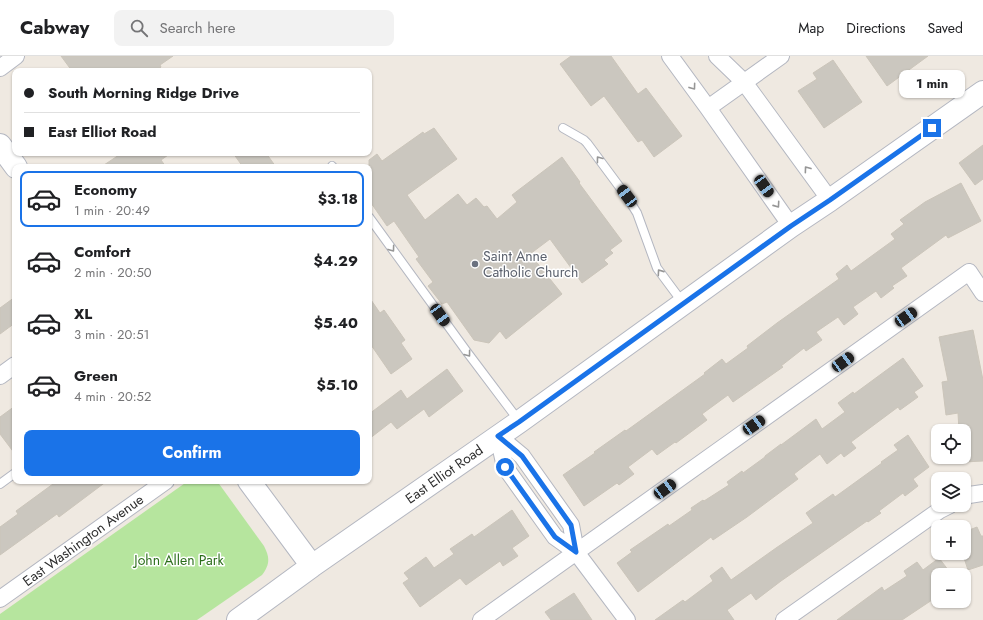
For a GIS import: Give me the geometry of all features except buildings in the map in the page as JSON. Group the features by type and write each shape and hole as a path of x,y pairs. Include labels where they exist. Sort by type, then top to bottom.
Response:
{"main road":[{"name":"East Elliot Road","path":"238,620 312,566 519,422 791,226 983,92"},
{"path":"251,484 312,566"}],"street":[{"path":"0,68 16,56"},
{"path":"670,56 791,226"},
{"path":"718,56 744,82 830,200"},
{"path":"708,108 781,56"},
{"path":"480,620 969,272 983,293"},
{"path":"0,376 12,367"},
{"path":"498,436 522,456 571,525 576,552 627,620"},
{"name":"East Washington Avenue","path":"0,599 162,484"},
{"path":"971,495 983,493"},
{"path":"784,620 937,512"}],"lane":[{"path":"563,128 587,143 627,196 637,213 657,268 684,304"},
{"path":"372,221 519,422"},
{"path":"0,484 12,475"}],"green space":[{"name":"John Allen Park","path":"184,484 219,484 264,546 268,558 267,568 262,575 197,620 0,620 0,614"}],"place":[{"name":"Saint Anne Catholic Church","path":"475,264"}],"route":[{"path":"505,467 555,537 576,552 571,525 522,456 498,436 791,226 932,128"}]}
